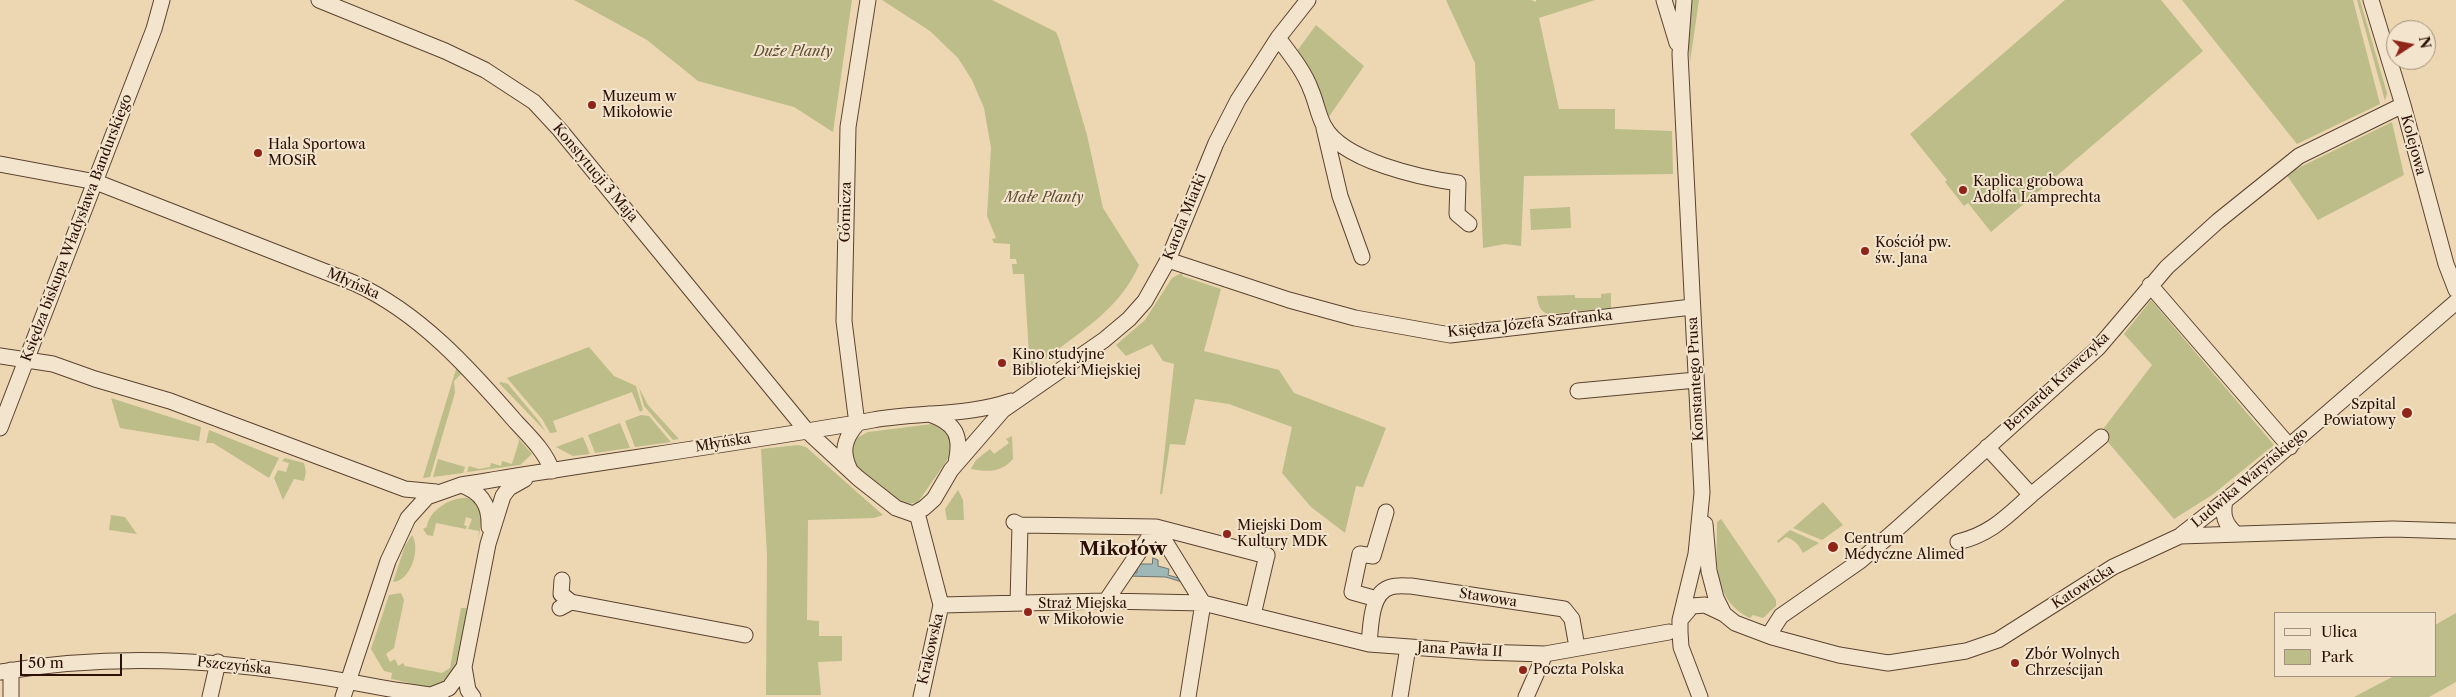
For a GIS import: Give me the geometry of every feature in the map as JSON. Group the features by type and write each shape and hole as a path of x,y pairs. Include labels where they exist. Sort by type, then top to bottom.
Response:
{"street":[{"name":"Księdza biskupa Władysława Bandurskiego","path":"0,428 154,29 162,0"},
{"name":"Księdza biskupa Władysława Bandurskiego","path":"154,29 170,0"},
{"name":"Górnicza","path":"857,424 844,321 848,127 868,0"},
{"name":"Karola Miarki","path":"956,463 1003,410 1088,352 1130,319 1145,301 1168,260 1223,129 1245,88 1278,38 1308,0"},
{"name":"Konstantego Prusa","path":"1664,0 1680,54"},
{"name":"Konstantego Prusa","path":"1684,0 1680,54 1701,507 1694,564 1680,620 1681,647 1700,697"},
{"name":"Kolejowa","path":"2371,0 2403,105 2446,264 2456,290"},
{"name":"Konstytucji 3 Maja","path":"324,2 445,51 485,70 534,102 566,137 806,430 851,472"},
{"path":"1278,38 1295,61 1310,87 1324,126 1340,196 1362,257"},
{"name":"Bernarda Krawczyka","path":"1772,638 1772,630 1776,621 1860,561 2098,348 2150,285 2218,221 2299,156 2403,105"},
{"path":"1324,126 1333,138 1354,152 1388,168 1458,183 1457,214 1469,224"},
{"name":"Młyńska","path":"0,164 96,182 354,283 383,297 448,350 507,412 549,461 546,471"},
{"name":"Księdza Józefa Szafranka","path":"1168,260 1289,300 1346,316 1450,335 1692,307"},
{"path":"2150,285 2290,447"},
{"name":"Ludwika Waryńskiego","path":"2180,536 2225,502 2290,447 2456,302"},
{"name":"Młyńska","path":"0,356 53,364 95,379 170,401 405,489 436,492"},
{"path":"1578,391 1696,380"},
{"name":"Karola Miarki","path":"930,414 1000,404 1022,397"},
{"path":"930,414 944,420 954,429 960,449 956,463 934,499 917,513 909,514 896,508 851,472 847,463 844,446 848,435 857,424 874,420 930,414"},
{"name":"Młyńska","path":"343,697 388,561 408,518 418,505 436,492 461,485 546,471 806,430 857,424"},
{"path":"1958,542 1976,538 1992,529 2101,437"},
{"path":"1987,447 2031,495"},
{"path":"473,697 468,690 464,667 488,544 503,496 509,488 519,481 546,471"},
{"name":"Młyńska","path":"389,482 405,501 408,518"},
{"path":"461,485 479,494 488,508 488,544"},
{"path":"2225,502 2223,512 2226,523 2235,533"},
{"path":"1701,507 1708,532 1708,571 1716,598 1724,614"},
{"path":"1369,644 1377,599 1352,592 1360,554 1373,556 1386,512"},
{"name":"Krakowska","path":"917,513 941,605 921,697"},
{"path":"2209,514 2210,525 2216,534"},
{"path":"1015,603 1017,523 1156,527 1267,555 1253,615"},
{"path":"1106,601 1156,527"},
{"path":"1156,527 1203,602 1188,697"},
{"name":"Katowicka","path":"1680,620 1692,606 1699,604 1724,614 1735,623 1772,638 1839,655 1888,664 1966,651 1998,640 2113,568 2180,536 2394,529 2456,531"},
{"name":"Stawowa","path":"1377,599 1390,587 1411,586 1564,609 1572,619 1577,647"},
{"path":"565,594 745,635"},
{"name":"Jana Pawła II","path":"941,605 1106,601 1203,602 1369,644 1408,648 1545,654 1669,632"},
{"path":"1400,697 1408,648"},
{"path":"1526,697 1545,654"},
{"path":"358,655 365,678 378,687"},
{"name":"Pszczyńska","path":"317,676 342,668 358,655"},
{"name":"Pszczyńska","path":"6,671 103,661 218,662 436,696"},
{"path":"210,697 218,662"},
{"path":"436,696 448,688 464,667"},
{"path":"6,671 11,697"}],"green space":[{"name":"Duże Planty","path":"574,0 852,0 833,132 794,107 698,81 647,40"},
{"name":"Małe Planty","path":"882,0 992,0 1056,32 1059,39 1087,135 1103,208 1139,265 1131,281 1110,307 1085,329 1044,360 1034,361 1035,366 1030,370 1024,274 1013,274 1012,264 1017,264 1016,259 1010,259 1010,244 994,243 992,239 996,238 987,216 991,148 984,108 972,80 958,58 930,31"},
{"path":"1446,0 1531,0 1536,2 1536,0 1595,0 1539,18 1559,109 1615,109 1615,129 1672,131 1673,174 1524,176 1521,246 1505,244 1483,248 1475,63"},
{"path":"1690,0 1699,0 1690,62 1688,33"},
{"path":"2065,0 2161,0 2203,51 1991,232 1968,203 1964,206 1945,182 1947,180 1910,134"},
{"path":"2182,0 2353,0 2380,104 2297,144"},
{"path":"2357,0 2360,0 2387,93 2385,101"},
{"path":"1316,25 1364,66 1328,118 1297,51"},
{"path":"2392,122 2404,175 2318,220 2286,174"},
{"path":"1570,207 1571,228 1531,230 1530,209"},
{"path":"1183,272 1182,276 1221,289 1204,351 1279,370 1294,393 1386,428 1363,487 1356,486 1345,533 1311,507 1282,473 1292,427 1229,404 1195,399 1185,445 1170,444 1162,494 1160,494 1174,364 1163,361 1152,344 1126,356 1116,345 1145,320 1172,278"},
{"path":"1611,293 1611,308 1548,314 1541,309 1537,296 1575,295 1575,298 1601,298 1601,294"},
{"path":"2151,300 2274,445 2212,495 2174,519 2100,433 2152,365 2124,334"},
{"path":"589,347 614,376 636,386 643,410 640,412 632,392 553,421 557,432 550,433 542,419 507,378"},
{"path":"457,366 463,372 454,381 455,393 430,477 423,478"},
{"path":"499,383 508,384 546,432"},
{"path":"639,388 648,405 679,439 673,440 644,406"},
{"path":"111,398 201,427 199,441 120,428"},
{"path":"641,415 649,416 671,442 635,447 625,421"},
{"path":"620,423 630,448 595,453 588,435"},
{"path":"932,424 949,432 952,453 918,502 904,505 856,468 849,457 853,440 868,432"},
{"path":"209,430 279,458 269,478 213,443 206,443"},
{"path":"1012,436 1013,459 1008,464 994,470 971,469 976,460 990,449 994,454 1009,443 1006,439"},
{"path":"517,437 532,454 520,465 467,472 469,466 479,469 490,467 491,463 501,466 502,461 512,464 519,441"},
{"path":"583,437 590,454 573,456 556,447"},
{"path":"798,445 806,447 883,515 874,518 808,520 807,620 819,621 819,636 842,636 842,661 818,662 821,695 766,695 767,555 761,449"},
{"path":"285,458 304,463 306,472 304,481 294,479 283,500 274,478 278,470 286,472 289,463 282,461"},
{"path":"438,459 465,467 463,473 433,477"},
{"path":"958,490 963,500 964,520 947,520 945,509"},
{"path":"468,498 474,502 480,512 481,523 478,542 479,531 468,529 472,519 466,517 464,525 467,526 466,529 436,523 433,536 427,535 423,529 427,527 428,521 436,510 455,499"},
{"path":"1823,502 1843,525 1822,540 1793,528"},
{"path":"111,515 125,517 137,534 109,530"},
{"path":"1721,519 1776,600 1776,606 1763,618 1753,615 1750,618 1737,610 1728,600 1722,589 1717,564 1717,522"},
{"path":"1790,530 1819,543 1803,553 1796,543 1789,538 1786,537 1778,543 1777,541"},
{"path":"412,535 415,541 413,563 405,576 393,582 405,546"},
{"path":"401,593 404,600 394,648 386,654 390,662 395,659 398,666 403,663 405,666 442,673 450,668 461,608 467,608 459,654 450,676 443,683 434,686 424,686 391,679 392,673 384,671 371,649 389,595"},
{"path":"2456,613 2456,682 2429,697 2354,697 2392,677 2436,677 2436,624"}],"water":[{"path":"1153,558 1158,560 1158,566 1169,569 1168,575 1185,580 1185,583 1166,577 1126,576 1126,573 1137,573 1137,564 1152,564"}],"place":[{"name":"Muzeum w Mikołowie","path":"592,105"},
{"name":"Hala Sportowa MOSiR","path":"258,153"},
{"name":"Kaplica grobowa Adolfa Lamprechta","path":"1963,190"},
{"name":"Kościół pw. św. Jana","path":"1865,251"},
{"name":"Kino studyjne Biblioteki Miejskiej","path":"1002,363"},
{"name":"Szpital Powiatowy","path":"2407,413"},
{"name":"Miejski Dom Kultury MDK","path":"1227,534"},
{"name":"Centrum Medyczne Alimed","path":"1833,547"},
{"name":"Straż Miejska w Mikołowie","path":"1028,612"},
{"name":"Zbór Wolnych Chrześcijan","path":"2015,663"},
{"name":"Poczta Polska","path":"1523,670"}],"district":[{"name":"Mikołów","path":"1123,550"}]}
